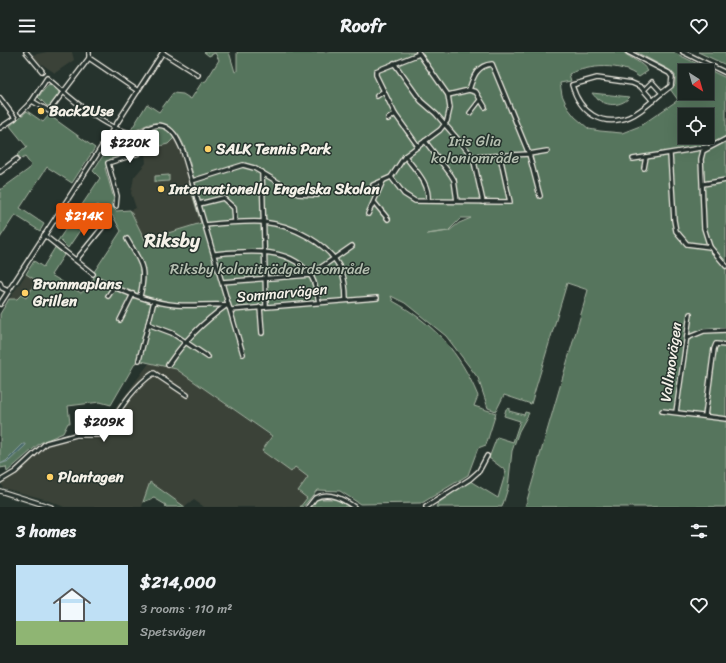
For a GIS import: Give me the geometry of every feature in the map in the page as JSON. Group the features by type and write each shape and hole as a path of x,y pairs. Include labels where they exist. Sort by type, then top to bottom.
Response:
{"street":[{"path":"26,52 42,71"},
{"path":"32,101 49,111 89,58 89,52"},
{"path":"0,304 163,52 198,75"},
{"path":"628,52 669,73 672,77 671,86 653,100 630,116 616,120 601,119 590,114 581,106 576,98 572,85 597,78 637,85 653,100"},
{"path":"683,52 726,73"},
{"path":"373,186 391,177 405,156 425,141 444,125 450,108 448,95 438,77 418,53 376,71 376,75 395,114 418,146"},
{"path":"89,58 138,91"},
{"path":"394,62 421,101 436,114 473,157 483,202"},
{"path":"469,90 474,75 479,69 485,64 492,64 530,154 540,196"},
{"path":"21,112 32,101 47,78 99,119 115,127 136,133 156,125 164,126 171,130 176,137 192,181 243,354"},
{"path":"644,90 652,82 662,93"},
{"path":"448,95 469,90 476,92 485,106"},
{"path":"378,96 384,91"},
{"path":"0,98 15,118 0,128"},
{"path":"470,113 480,100"},
{"path":"388,119 395,114"},
{"path":"116,206 117,196 108,163 141,151 150,137 147,128"},
{"path":"726,140 703,151 701,159 704,228 710,247 726,266"},
{"path":"425,141 451,175 457,201"},
{"path":"633,159 710,147"},
{"path":"473,157 530,154 547,151"},
{"path":"670,154 676,231 686,244 710,247"},
{"path":"405,156 426,185 429,193 428,201"},
{"path":"391,177 408,198 415,201 510,202 500,156"},
{"path":"644,168 646,157"},
{"path":"0,172 17,159"},
{"path":"192,181 243,165 262,172 298,194 317,195"},
{"path":"262,172 266,306"},
{"path":"703,184 726,180"},
{"path":"368,214 384,181"},
{"path":"199,204 223,198 234,208 235,222"},
{"path":"374,202 388,218"},
{"path":"76,260 102,228 105,222"},
{"path":"205,225 235,222 263,222 308,237 320,245 335,260 344,277 346,300"},
{"path":"44,235 93,274"},
{"path":"127,238 143,266 144,279 140,296"},
{"path":"222,282 310,275 335,260 352,246"},
{"path":"214,254 264,252 287,257 306,270 310,275 316,287 318,302"},
{"name":"Sommarvägen","path":"100,280 114,287 154,301 175,305 226,305 231,310 377,298"},
{"path":"0,283 2,288 8,291"},
{"path":"108,296 114,287"},
{"path":"120,320 134,294"},
{"path":"139,360 154,301"},
{"path":"168,365 185,341 209,317 226,305"},
{"path":"260,307 262,333"},
{"name":"Vallmovägen","path":"676,412 690,314"},
{"path":"148,324 164,329 185,341 208,358"},
{"path":"687,338 704,331 726,330"},
{"path":"705,416 716,344 726,345"},
{"path":"0,481 15,472 46,443 76,435 103,435 117,413 145,379 154,373 187,395"},
{"path":"662,410 726,419"},
{"path":"426,507 470,479 479,471 487,456"},
{"path":"0,491 51,507"},
{"path":"308,507 316,498 329,496 343,499 354,507"}],"shaded area":[{"path":"47,52 72,52 74,60 55,73 37,61 32,55"},
{"name":"Internationella Engelska Skolan","path":"174,138 178,143 202,223 145,240 130,210 136,208 131,193 134,177 146,163 145,154 148,149 168,144"},
{"path":"26,274 37,281 26,298 9,299"},
{"path":"150,362 176,369 272,437 262,451 291,472 295,467 308,477 307,498 300,507 204,507 194,500 185,507 150,482 142,507 64,507 44,499 3,488 1,483 47,446 60,440 111,437 104,424"}],"green space":[{"path":"204,52 229,52 235,72 237,71 237,52 416,52 417,56 421,52 623,52 643,65 648,71 639,77 632,72 623,69 605,66 595,67 569,74 571,81 560,83 562,95 568,108 575,117 589,129 622,133 640,126 678,100 714,100 714,72 726,78 726,507 525,507 588,290 567,283 531,404 504,395 496,411 488,408 478,378 446,336 405,303 391,296 393,301 421,319 454,353 471,380 478,396 474,406 496,413 486,445 478,448 468,475 422,503 360,504 340,491 317,490 303,507 300,507 307,498 298,491 308,477 295,467 291,472 262,451 272,436 176,369 137,360 111,405 100,402 68,406 70,423 68,423 63,433 40,443 7,472 6,467 0,468 0,314 9,299 17,299 21,295 26,298 37,281 26,274 34,261 43,267 56,246 64,255 51,275 81,293 94,278 92,275 121,231 113,216 97,205 68,248 60,240 57,242 100,178 93,171 106,151 113,155 126,134 132,136 145,132 147,133 139,149 122,154 123,156 110,159 106,163 107,167 105,168 114,199 111,205 116,211 130,210 145,240 201,223 189,184 235,169 234,166 194,178 187,152 179,135 173,129 166,125 154,123 148,124 134,131 131,130 147,104 159,112 173,93 183,94 191,99 202,82 206,81 219,60 215,53 209,56","holes":["461,218 471,218 459,223 449,231 427,234 448,231"]},
{"path":"636,52 673,52 697,64 678,64 678,100 670,89 675,85 675,75 668,69"},
{"path":"698,52 726,52 726,65"},
{"path":"49,84 58,90 59,94 52,105 47,106 38,97"},
{"path":"592,93 630,97 621,103 610,104 600,101"},
{"path":"27,111 43,122 49,115 95,148 72,183 47,167 20,208 44,224 40,231 15,215 0,238 0,190 29,169 31,165 25,157 22,159 17,155 27,147 10,126"},
{"path":"159,127 168,131 174,138 168,144 148,149 145,147 152,137 151,130"},
{"path":"169,175 169,181 155,182 155,176"},
{"path":"509,408 509,411 524,415 525,412 529,413 519,431 512,451 508,488 502,507 436,507 438,503 470,481 498,498 506,471 489,458 497,437 513,442 520,421 504,416 506,409"},
{"path":"150,482 185,507 165,507 166,505 154,498 143,502"},
{"path":"317,499 337,499 349,507 312,507"}],"water":[{"path":"23,444 26,445 9,461 0,464 6,461"}],"place":[{"name":"Back2Use","path":"41,111"},
{"name":"SALK Tennis Park","path":"208,149"},
{"name":"Internationella Engelska Skolan","path":"161,189"},
{"name":"Brommaplans Grillen","path":"25,293"},
{"name":"Plantagen","path":"50,477"}],"district":[{"name":"Riksby","path":"172,240"}],"park label":[{"name":"Iris Glia koloniområde","path":"475,150"},
{"name":"Riksby koloniträdgårdsområde","path":"270,269"}]}
